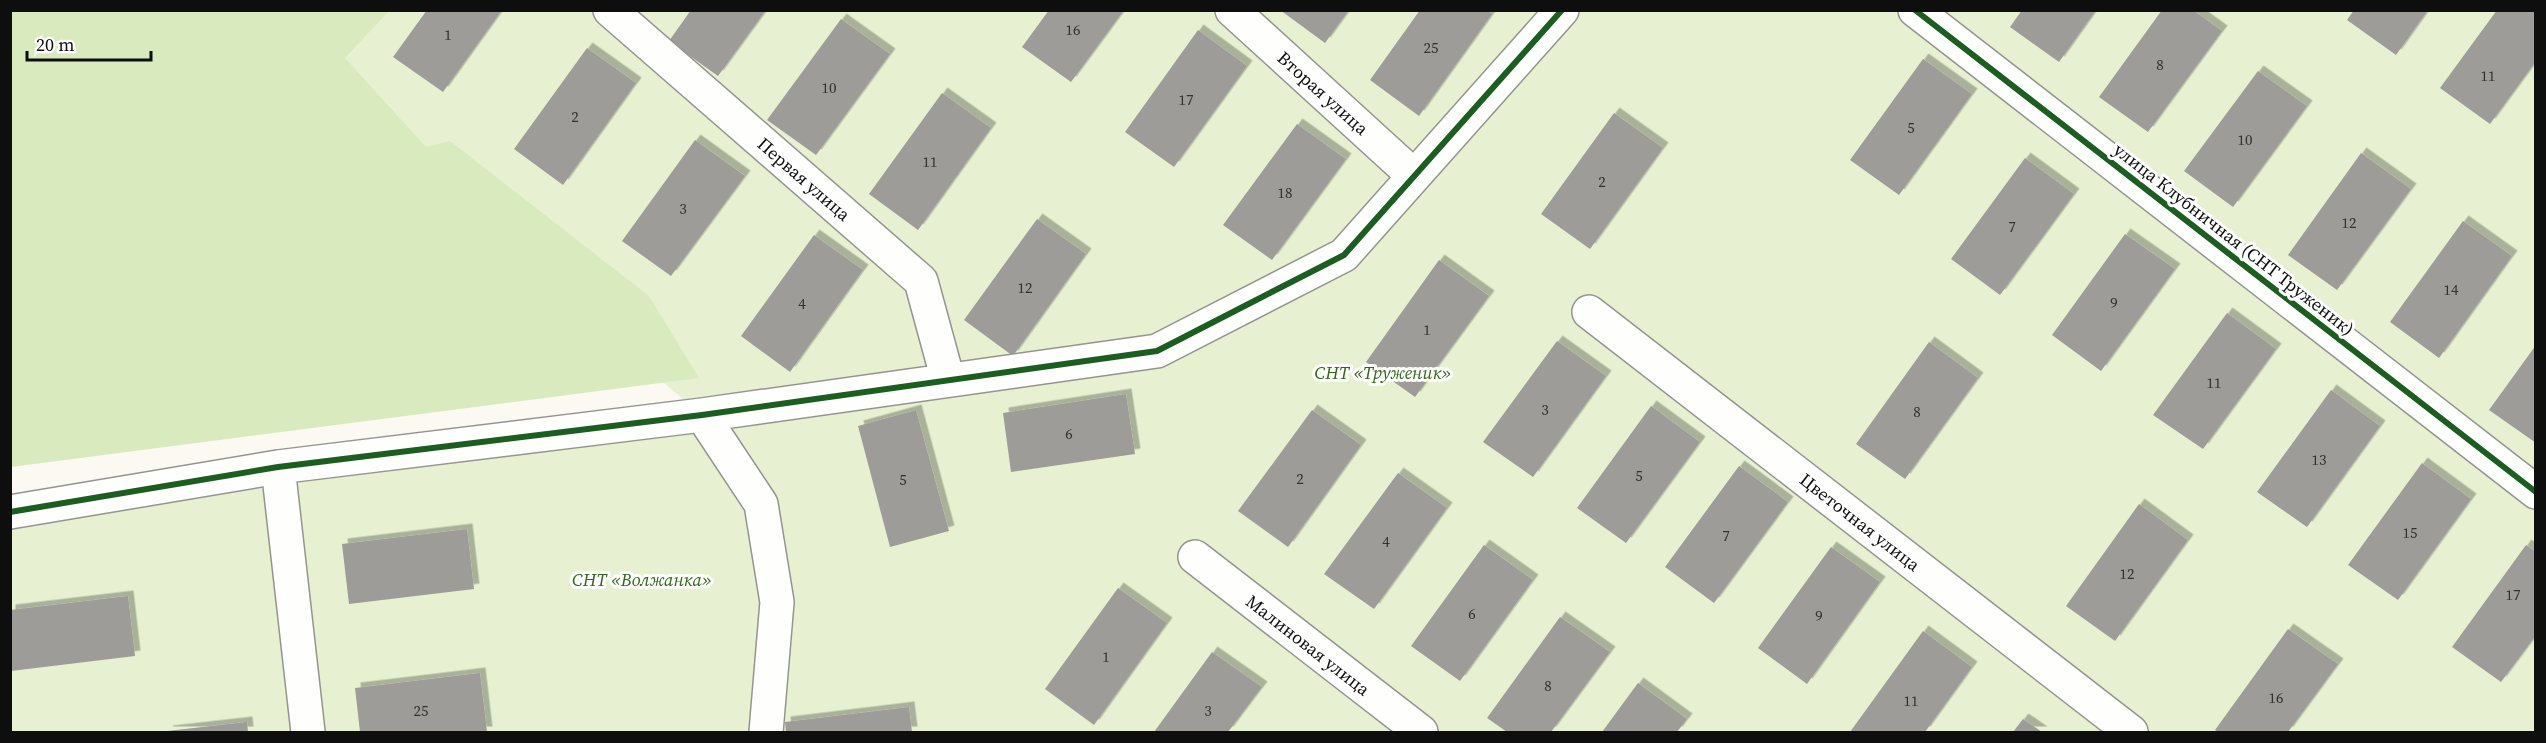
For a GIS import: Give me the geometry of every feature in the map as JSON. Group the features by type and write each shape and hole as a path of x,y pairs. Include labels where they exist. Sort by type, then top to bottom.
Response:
{"street":[{"name":"Первая улица","path":"610,10 921,281 948,380"},
{"name":"Вторая улица","path":"1232,10 1414,176"},
{"path":"10,512 278,467 702,415 1157,351 1344,255 1562,10"},
{"name":"улица Клубничная (СНТ Труженик)","path":"1915,10 2535,492"},
{"name":"Цветочная улица","path":"1589,312 2131,732"},
{"path":"702,415 761,504 777,602 766,732"},
{"path":"278,467 308,732"},
{"name":"Малиновая улица","path":"1195,557 1421,732"}],"green space":[{"path":"10,11 389,11 345,58 426,147 450,141 649,296 699,378 11,467"},
{"name":"СНТ «Труженик»","path":"244,11 2535,11 2535,732 11,732 10,516 701,414 231,21"}],"building":[{"path":"427,10 502,10 443,92 393,57"},
{"path":"691,10 766,10 718,76 669,41"},
{"path":"1049,10 1124,10 1071,82 1022,47"},
{"path":"1280,10 1349,10 1325,43"},
{"path":"1420,10 1487,10 1492,14 1419,116 1370,80"},
{"path":"2022,10 2096,10 2059,62 2010,27"},
{"path":"2162,10 2193,10 2222,31 2148,132 2099,97"},
{"path":"2354,10 2428,10 2396,55 2347,20"},
{"path":"2497,10 2536,10 2536,61 2490,124 2440,88"},
{"path":"841,19 890,54 816,155 767,120"},
{"path":"1198,30 1247,66 1174,167 1125,132"},
{"path":"587,48 636,83 563,185 514,149"},
{"path":"1923,59 1972,94 1899,195 1850,160"},
{"path":"2258,71 2307,106 2233,207 2184,171"},
{"path":"942,93 991,128 918,230 869,194"},
{"path":"1614,113 1663,148 1590,249 1541,214"},
{"path":"1297,124 1346,159 1272,260 1223,225"},
{"path":"695,140 745,176 671,276 622,241"},
{"path":"2361,153 2411,189 2337,290 2288,255"},
{"path":"2025,158 2074,194 2000,295 1951,259"},
{"path":"1037,219 1086,254 1013,356 964,320"},
{"path":"2463,221 2512,256 2439,358 2390,322"},
{"path":"2125,234 2175,269 2101,371 2052,335"},
{"path":"814,235 863,270 790,372 741,336"},
{"path":"1439,260 1489,296 1415,397 1366,362"},
{"path":"2227,313 2276,349 2203,449 2153,415"},
{"path":"1557,341 1606,376 1533,477 1483,442"},
{"path":"1929,342 1978,378 1905,479 1856,444"},
{"path":"2536,345 2536,443 2489,410"},
{"path":"2331,390 2380,426 2307,527 2257,492"},
{"path":"1126,394 1135,454 1011,472 1003,413"},
{"path":"1651,406 1700,442 1626,543 1577,508"},
{"path":"916,410 949,531 890,547 858,426"},
{"path":"1312,410 1361,445 1288,547 1238,511"},
{"path":"2422,463 2471,499 2398,600 2348,565"},
{"path":"1739,466 1788,502 1714,603 1665,567"},
{"path":"1398,473 1447,508 1374,609 1324,574"},
{"path":"2139,504 2188,540 2115,641 2066,606"},
{"path":"467,529 474,589 349,604 342,544"},
{"path":"1484,545 1533,580 1460,681 1411,646"},
{"path":"2526,545 2536,552 2536,635 2501,682 2452,647"},
{"path":"1831,547 1880,582 1807,684 1758,648"},
{"path":"1118,588 1167,623 1094,725 1045,689"},
{"path":"128,596 135,656 11,671 10,610"},
{"path":"1560,617 1610,652 1551,732 1507,732 1487,718"},
{"path":"2288,629 2338,664 2288,732 2218,732 2215,730"},
{"path":"1923,631 1972,667 1925,732 1850,732"},
{"path":"1212,652 1262,687 1228,732 1154,732"},
{"path":"480,673 487,732 360,732 355,688"},
{"path":"1638,683 1687,719 1677,732 1602,732"},
{"path":"909,707 912,732 786,732 785,722"},
{"path":"2023,719 2042,732 2013,732"},
{"path":"247,722 248,732 167,731"}],"cycle path":[{"path":"10,512 278,467 702,415 1157,351 1344,255 1562,10"},
{"path":"1915,10 2536,492"}],"park label":[{"name":"СНТ «Волжанка»","path":"642,579"}]}
